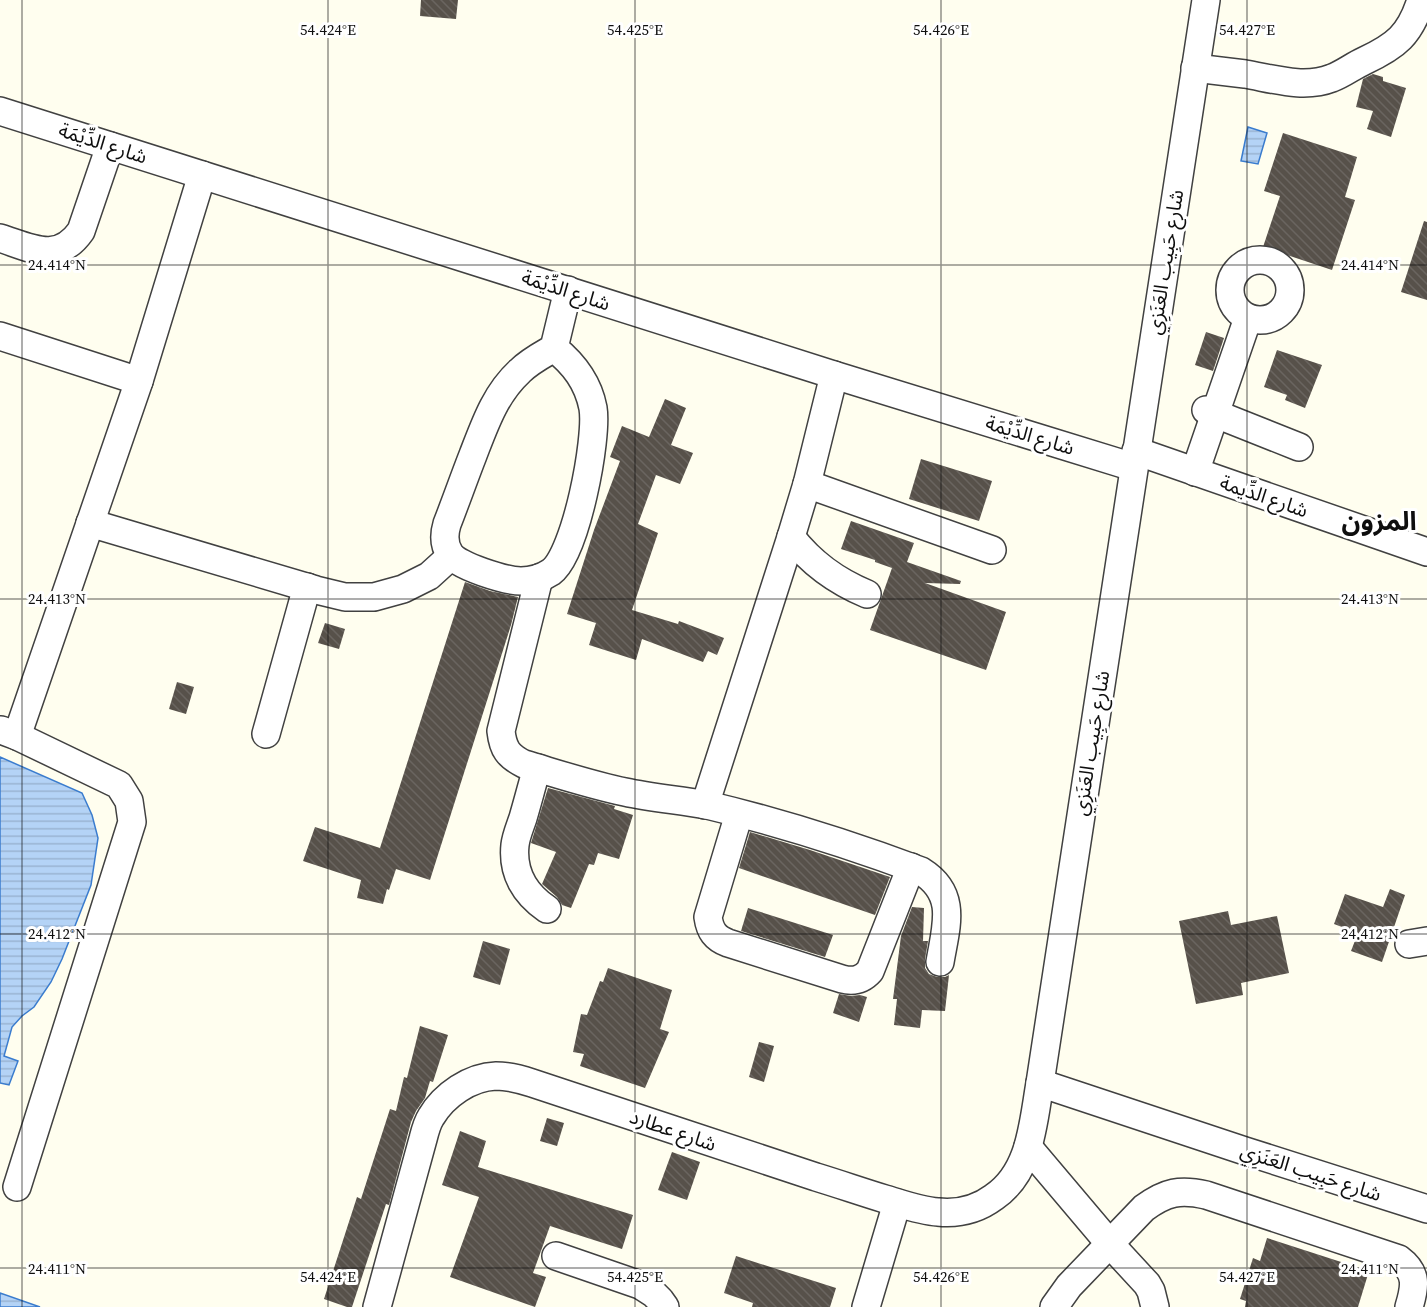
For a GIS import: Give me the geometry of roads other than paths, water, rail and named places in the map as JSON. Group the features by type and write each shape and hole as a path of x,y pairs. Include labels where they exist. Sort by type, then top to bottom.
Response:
{"street":[{"name":"شارع حَبِيب العَنَزِي","path":"1206,0 1040,1083 1427,1209"},
{"path":"1195,68 1289,82 1303,83 1331,79 1397,42 1411,25 1421,0"},
{"name":"شارع الدِّيْمَة","path":"0,111 834,375 1135,459"},
{"path":"0,238 37,251 48,252 58,250 75,240 81,231 110,146"},
{"path":"16,1187 132,822 129,801 119,784 8,733 90,523 139,381 202,175"},
{"path":"554,348 580,374 593,409 594,427 583,498 568,545 562,559 552,571 539,579 522,581 503,579 460,563 451,556 445,546 444,535 495,402 520,371 536,358 554,348 568,290"},
{"path":"1195,472 1211,412 1248,318"},
{"path":"0,336 139,381"},
{"path":"705,805 807,484 834,375"},
{"path":"1211,412 1299,447"},
{"name":"شارع الدِّيمة","path":"1135,459 1195,472 1427,552"},
{"path":"807,484 992,550"},
{"path":"90,523 345,597 374,597 403,589 429,576 451,556"},
{"path":"791,537 825,572 867,594"},
{"path":"539,579 501,731 502,742 514,759 537,768 624,792 705,805 739,814 807,833 921,871 937,884 947,904 948,915 940,962"},
{"path":"266,734 307,587"},
{"path":"537,768 515,844 515,860 524,888 534,900 547,909"},
{"path":"739,814 708,917 713,934 720,940 842,979 854,981 861,979 870,971 911,867"},
{"name":"شارع عطارد","path":"378,1307 430,1118 442,1102 457,1089 475,1081 494,1076 513,1077 897,1203 937,1212 957,1212 977,1207 995,1197 1010,1183 1021,1166 1028,1147 1040,1083"},
{"path":"1028,1147 1147,1284 1155,1307"},
{"path":"1054,1307 1069,1286 1144,1208 1167,1194 1180,1191 1194,1192 1399,1259 1411,1272 1414,1288 1411,1306"},
{"path":"866,1307 897,1203"},
{"path":"556,1256 640,1285 654,1294 665,1307"}],"water":[{"path":"1248,127 1267,133 1258,164 1241,161"},
{"path":"0,757 82,793 92,815 98,838 91,885 62,959 51,982 34,1007 12,1027 4,1056 18,1061 9,1085 0,1083"},
{"path":"0,1293 40,1307 0,1307"}],"district":[{"name":"المزون","path":"1379,521"}]}
